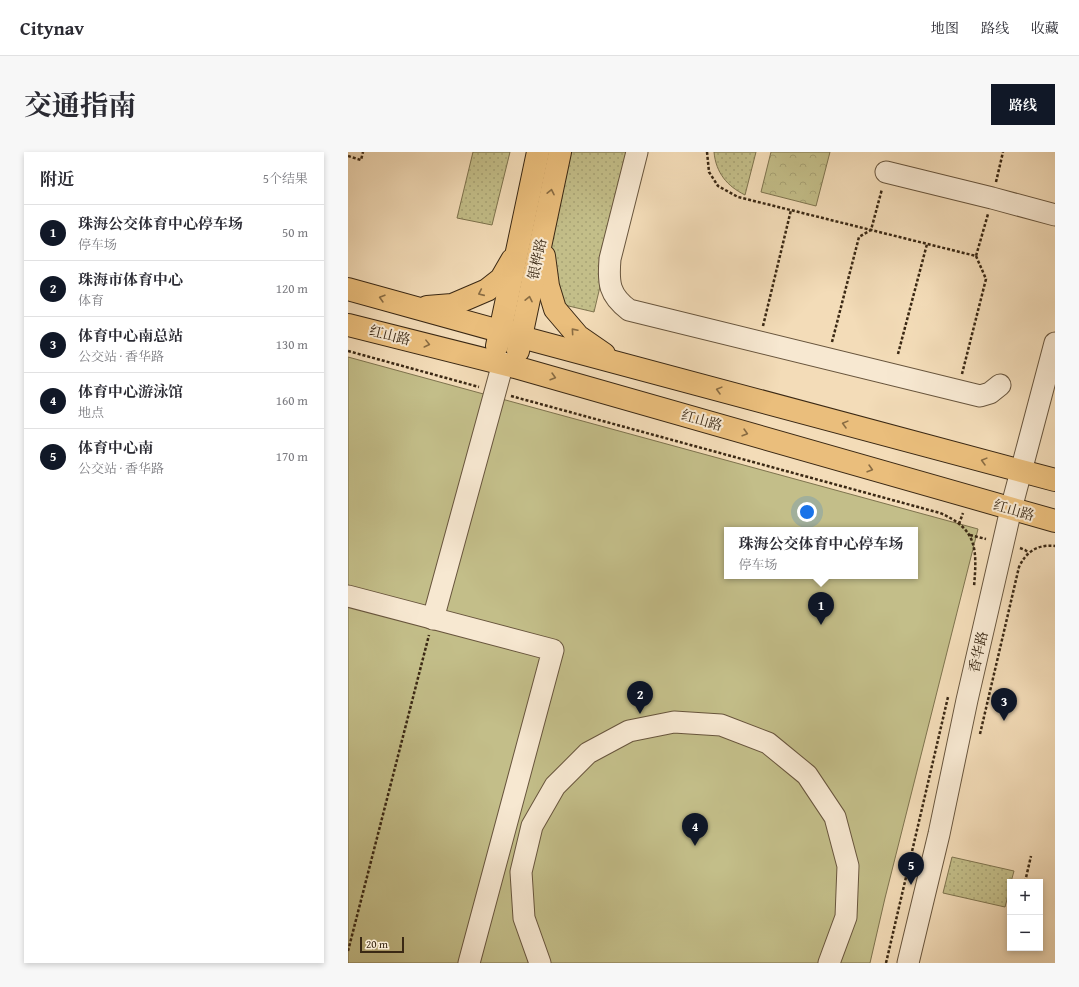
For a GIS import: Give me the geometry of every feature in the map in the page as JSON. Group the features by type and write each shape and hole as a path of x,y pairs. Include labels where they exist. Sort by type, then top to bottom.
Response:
{"main road":[{"name":"银桦路","path":"533,229 538,152"},
{"name":"银桦路","path":"504,364 533,229 560,152"},
{"path":"415,308 452,306 488,290 501,279 533,229"},
{"path":"533,229 555,309 578,336 617,363"},
{"path":"348,289 617,363 1055,480"},
{"name":"红山路","path":"348,325 504,364 1055,521"}],"street":[{"path":"637,152 610,259 609,274 610,286 614,295 620,303 629,310 980,396 990,393 1000,386"},
{"path":"886,172 1055,215"},
{"name":"香华路","path":"908,963 939,834 967,700 1011,509 1055,344"},
{"path":"433,619 504,364"},
{"path":"348,596 553,650 469,963"},
{"path":"539,963 524,918 522,895 521,872 532,826 555,786 588,753 629,731 674,722 721,725 768,743 807,775 834,817 848,866 846,917 829,963"}],"path":[{"path":"348,156 361,160 363,152"},
{"path":"707,152 709,172 718,186 738,197 976,256"},
{"path":"962,374 986,279 976,256 1003,152"},
{"path":"831,344 859,237 871,230 886,172"},
{"path":"759,342 792,210"},
{"path":"898,354 927,244"},
{"path":"348,350 495,392 940,513 952,518 964,527 969,535 975,549 976,567 973,588"},
{"path":"978,740 1022,559 1034,548 1055,546"},
{"path":"348,951 433,619"},
{"path":"886,963 949,694"},
{"path":"1026,879 1031,856"}],"green space":[{"path":"473,152 510,152 492,225 457,218"},
{"path":"571,152 632,152 594,312 539,299"},
{"path":"714,152 756,152 745,195 728,183 724,178 717,166"},
{"path":"771,152 830,152 816,206 761,192"},
{"path":"348,357 978,529 870,963 348,963"},
{"path":"952,857 1014,871 1012,879 1007,879 1007,899 1005,907 943,893"}],"place":[{"name":"珠海公交体育中心停车场","path":"821,625"},
{"name":"珠海市体育中心","path":"640,714"},
{"name":"体育中心南总站","path":"1004,721"},
{"name":"体育中心游泳馆","path":"695,846"},
{"name":"体育中心南","path":"911,885"}]}
